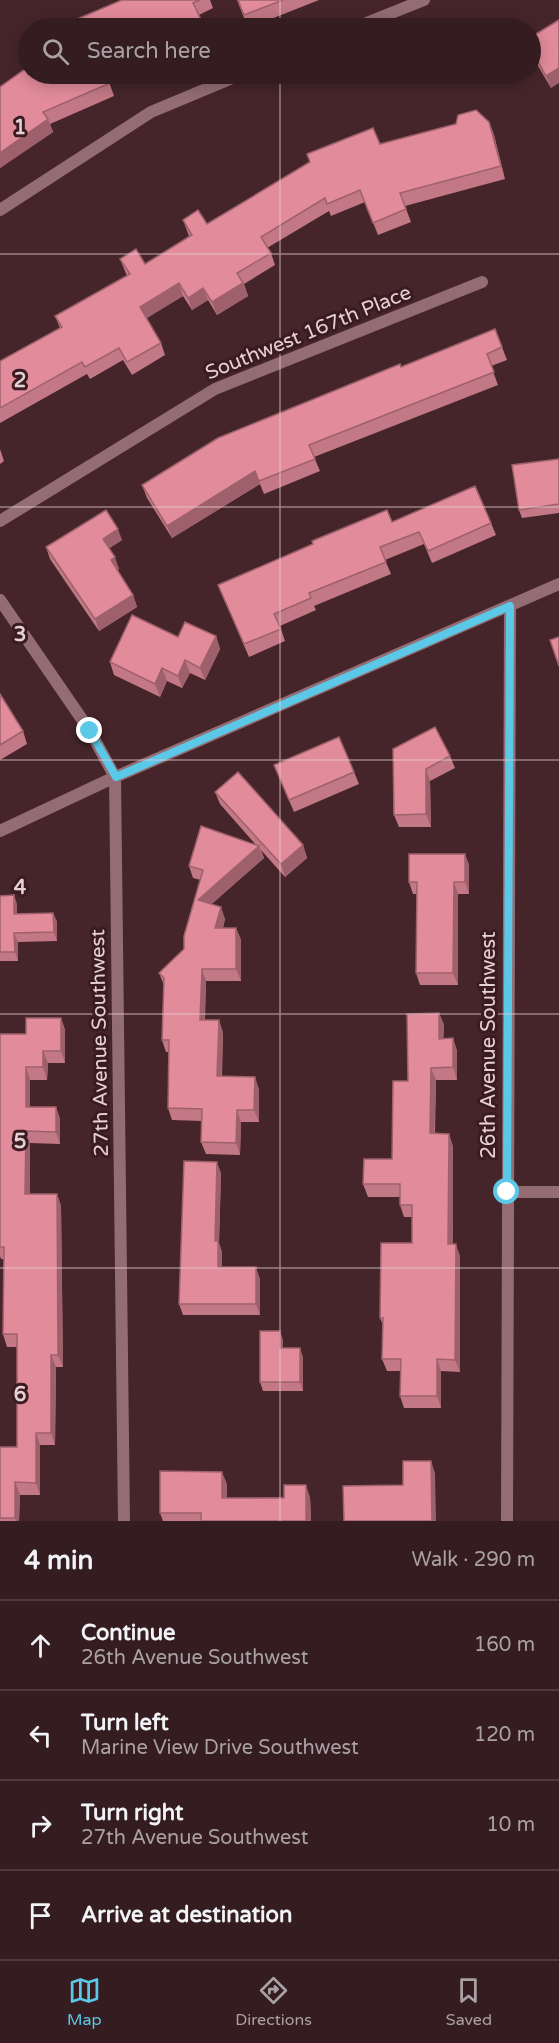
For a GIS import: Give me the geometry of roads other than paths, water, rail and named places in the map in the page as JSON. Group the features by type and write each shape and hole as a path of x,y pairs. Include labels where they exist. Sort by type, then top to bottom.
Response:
{"street":[{"path":"379,18 424,0"},
{"path":"0,210 151,112 218,84"},
{"name":"Southwest 167th Place","path":"0,521 215,389 482,282"},
{"path":"0,831 116,777 559,584"},
{"name":"27th Avenue Southwest","path":"0,600 90,731 116,777 124,1521"},
{"name":"26th Avenue Southwest","path":"507,1521 510,606"},
{"path":"507,1192 559,1192"}]}
